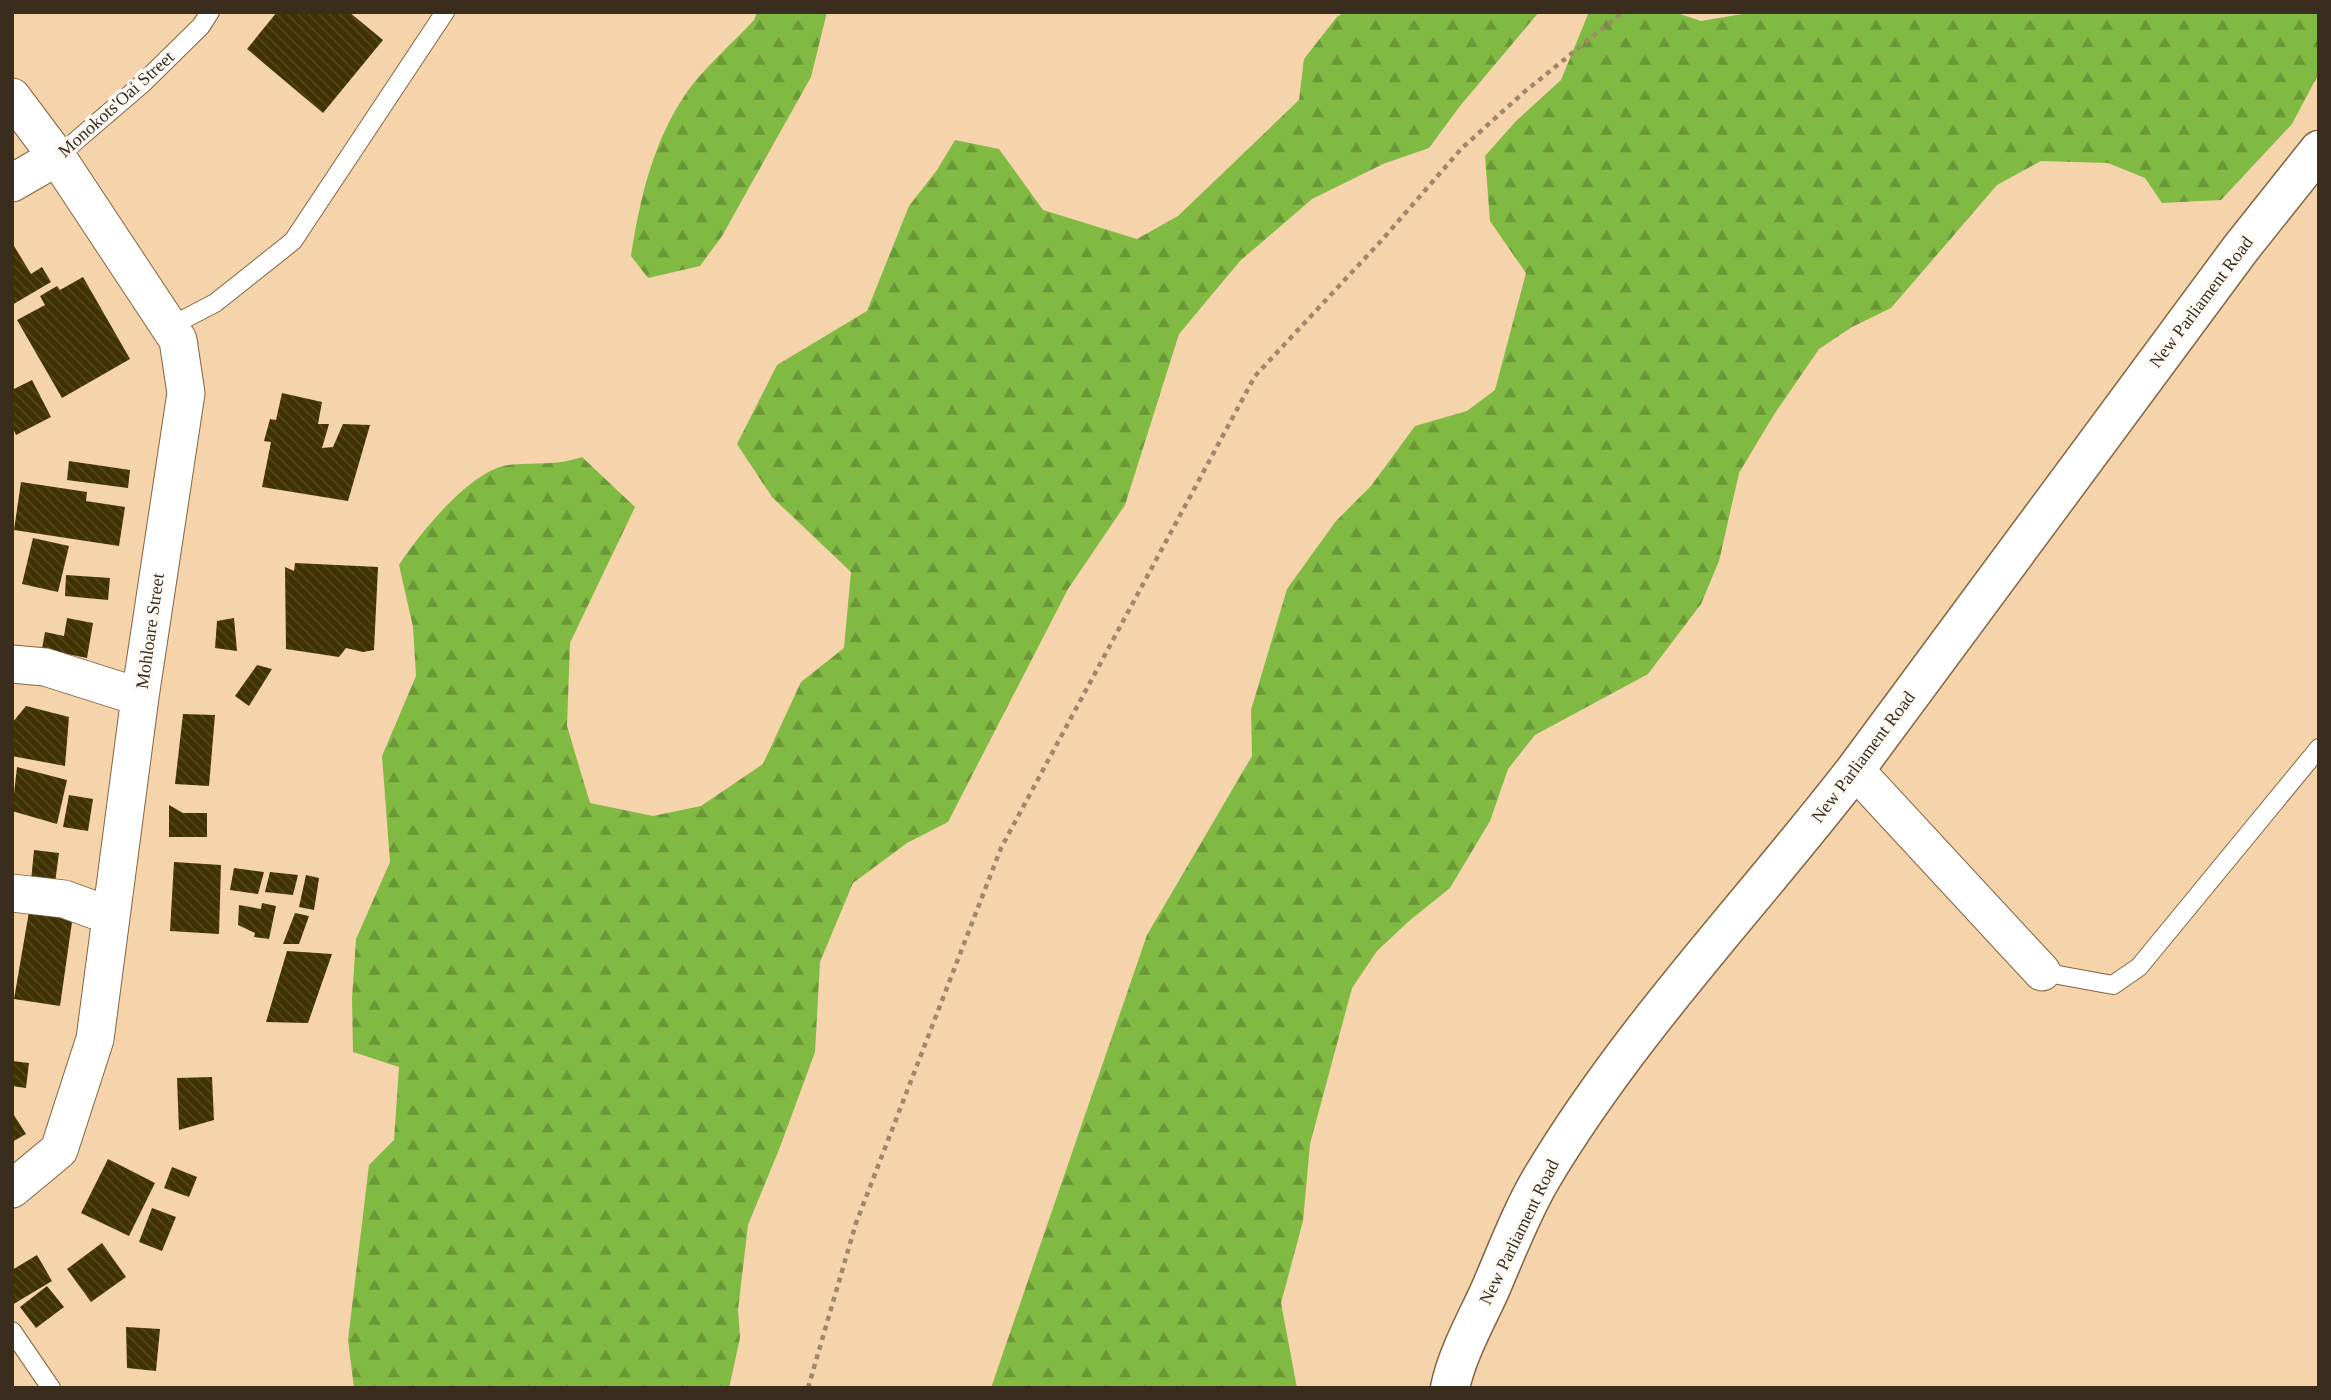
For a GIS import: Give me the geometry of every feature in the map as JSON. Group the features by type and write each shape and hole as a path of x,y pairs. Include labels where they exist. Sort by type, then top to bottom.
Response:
{"street":[{"name":"Mohloare Street","path":"12,97 57,158 178,340 186,393 140,697 95,1039 60,1150 12,1189"},
{"name":"New Parliament Road","path":"1450,1388 1490,1289 1539,1182 1576,1121 1694,967 1855,771 2241,248 2319,150"},
{"name":"Monokots'Oai Street","path":"12,183 57,158"},
{"path":"12,664 45,667 140,697"},
{"path":"1855,771 2042,972"},
{"path":"12,893 64,899 111,916"}],"lane":[{"name":"Monokots'Oai Street","path":"57,158 141,85 201,26 210,12"},
{"path":"169,327 215,303 293,241 444,12"},
{"path":"2042,972 2113,985 2139,967 2319,748"},
{"path":"12,1332 51,1388"}],"path":[{"path":"808,1388 856,1223 1001,848 1255,376 1381,242 1461,149 1523,93 1623,12"}],"green space":[{"path":"757,12 827,12 811,77 722,236 700,266 648,278 631,256 644,192 665,130 694,83 754,20"},
{"path":"1344,12 1539,12 1460,106 1429,148 1383,164 1312,199 1240,261 1179,334 1125,505 1068,589 948,822 907,843 853,883 820,962 815,1052 748,1225 738,1310 740,1338 729,1388 354,1388 348,1340 369,1165 394,1140 399,1067 353,1052 352,999 356,939 390,862 382,756 416,676 413,627 399,565 408,552 447,505 478,478 494,469 508,465 554,463 582,457 635,507 570,643 567,726 590,803 653,816 701,806 763,764 801,682 844,648 851,572 772,497 737,444 777,365 867,311 909,206 937,170 955,140 999,149 1043,210 1137,239 1178,216 1299,100 1304,59 1336,18"},
{"path":"1589,12 1674,12 1701,21 1754,12 2319,12 2319,73 2292,124 2221,200 2162,203 2145,178 2108,163 2041,161 1997,185 1891,308 1852,327 1819,349 1775,413 1739,473 1719,561 1701,604 1648,674 1535,735 1508,769 1490,821 1450,888 1377,951 1352,988 1310,1144 1303,1221 1281,1303 1297,1388 991,1388 1147,935 1252,756 1251,710 1287,589 1336,521 1371,486 1415,426 1467,411 1495,390 1526,273 1490,221 1485,156 1516,121 1561,80"}],"building":[{"path":"277,12 349,12 383,40 323,113 247,49"},
{"path":"14,246 31,274 42,267 51,282 12,305 12,247"},
{"path":"83,277 130,359 62,398 17,320 45,305 40,296 57,286 60,290"},
{"path":"32,380 51,417 16,435 12,426 12,390"},
{"path":"282,393 322,402 318,424 329,424 322,448 333,447 343,424 370,425 348,501 262,487 271,442 264,441 270,419 276,420"},
{"path":"69,461 130,470 128,488 67,480"},
{"path":"21,482 87,492 86,501 125,507 119,546 14,530"},
{"path":"33,538 69,546 58,592 22,584"},
{"path":"295,563 378,567 374,650 363,652 346,648 339,657 286,649 285,567 294,571"},
{"path":"66,575 110,578 108,600 65,596"},
{"path":"67,618 93,623 87,658 42,649 45,632 64,636"},
{"path":"234,618 237,651 215,648 217,621"},
{"path":"257,665 272,669 249,706 235,696"},
{"path":"26,706 69,717 65,766 12,756 12,723"},
{"path":"183,714 215,715 209,786 175,784"},
{"path":"17,767 67,780 57,824 12,811"},
{"path":"69,795 93,799 88,831 63,827"},
{"path":"169,805 183,813 207,813 207,837 169,837"},
{"path":"34,850 59,853 55,883 31,881"},
{"path":"174,862 221,865 219,934 170,931"},
{"path":"234,868 264,872 258,894 230,890"},
{"path":"270,872 298,875 293,895 265,892"},
{"path":"306,875 319,878 314,910 299,907"},
{"path":"262,903 276,906 269,939 254,937 255,933 238,925 239,905 261,909"},
{"path":"30,906 73,915 60,1006 14,999"},
{"path":"295,913 309,916 299,944 283,944"},
{"path":"287,951 332,954 308,1023 266,1022"},
{"path":"12,1061 29,1063 26,1088 12,1086"},
{"path":"212,1077 214,1120 179,1130 177,1078"},
{"path":"12,1112 26,1134 12,1142"},
{"path":"108,1159 155,1183 129,1236 81,1213"},
{"path":"172,1167 197,1177 189,1197 164,1188"},
{"path":"152,1208 176,1217 162,1251 139,1242"},
{"path":"102,1243 126,1277 91,1302 67,1269"},
{"path":"37,1255 52,1281 12,1305 12,1270"},
{"path":"47,1286 64,1307 36,1328 20,1307"},
{"path":"126,1327 160,1329 156,1371 127,1368"}]}
